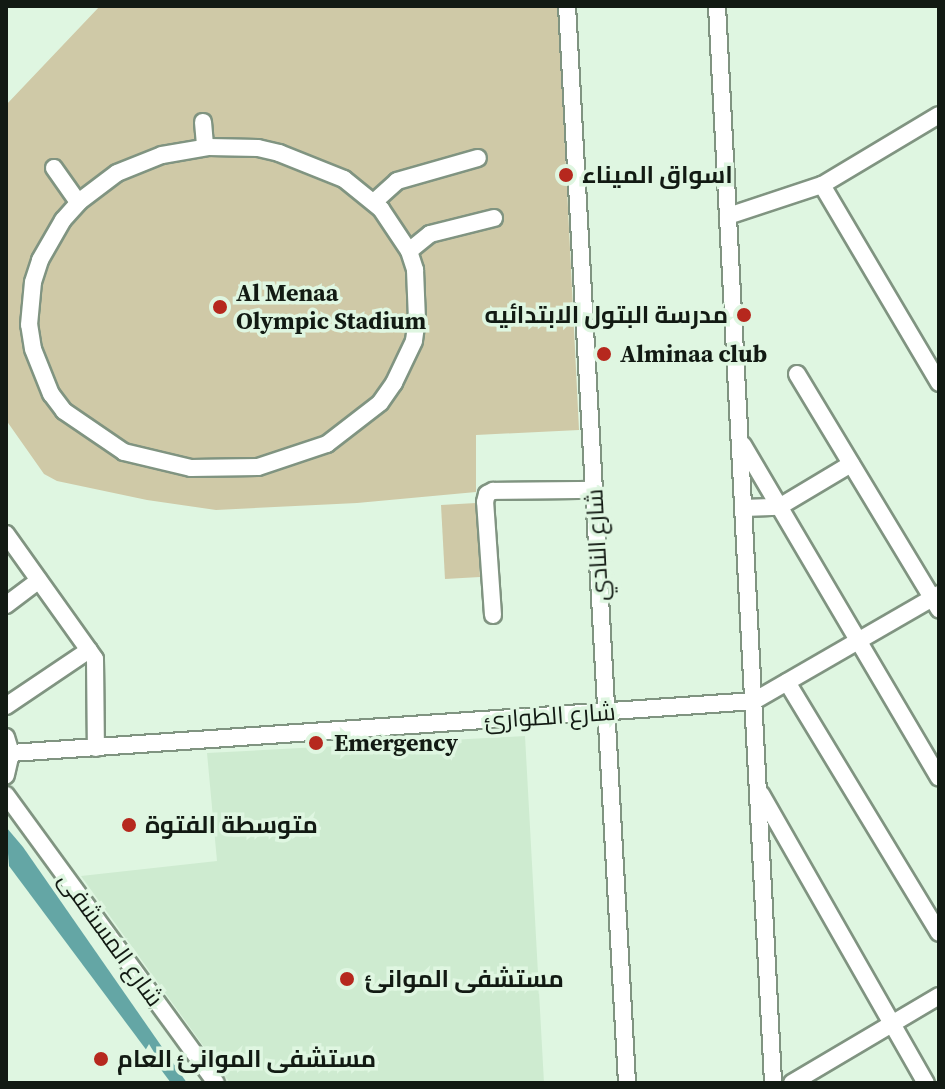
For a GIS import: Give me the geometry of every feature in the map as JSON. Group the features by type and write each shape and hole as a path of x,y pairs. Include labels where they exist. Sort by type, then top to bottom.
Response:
{"street":[{"name":"شارع النادي","path":"567,6 627,1083"},
{"path":"717,6 773,1083"},
{"path":"728,216 822,185 939,115"},
{"path":"203,122 205,147"},
{"path":"205,147 258,148 301,160 344,179 374,202 409,251 417,295 414,341 394,383 365,418 327,444 281,461 236,469 167,465 124,452 84,427 51,394 40,372 29,325 33,282 50,238 78,202 117,173 139,163 205,147"},
{"path":"374,202 397,181 478,158"},
{"path":"54,168 78,202"},
{"path":"822,185 939,383"},
{"path":"409,251 430,234 494,218"},
{"path":"754,701 937,600 797,374"},
{"path":"740,441 939,778"},
{"path":"743,508 779,507 851,464"},
{"path":"493,615 487,494 594,490"},
{"path":"6,534 95,659 96,748"},
{"path":"6,605 39,580"},
{"path":"6,706 89,650"},
{"path":"787,682 939,933"},
{"name":"شارع الطوارئ","path":"8,745 96,748 754,701"},
{"path":"6,775 8,745"},
{"path":"758,789 926,1083"},
{"name":"شارع المسشفى","path":"6,795 216,1083"},
{"path":"792,1083 939,996"}],"shaded area":[{"path":"100,6 558,6 579,430 476,435 476,492 357,503 216,510 147,500 57,481 44,474 6,420 6,105"},
{"path":"476,503 480,577 445,579 441,505"},
{"name":"مستشفى الموانئ","path":"525,736 544,1083 230,1083 81,876 217,861 207,753"}],"water":[{"path":"6,827 187,1083 171,1083 9,866"}],"place":[{"name":"اسواق الميناء","path":"566,175"},
{"name":"Al Menaa Olympic Stadium","path":"220,307"},
{"name":"مدرسة البتول الابتدائيه","path":"744,315"},
{"name":"Alminaa club","path":"604,354"},
{"name":"Emergency","path":"316,743"},
{"name":"متوسطة الفتوة","path":"129,825"},
{"name":"مستشفى الموانئ","path":"347,979"},
{"name":"مستشفى الموانئ العام","path":"101,1059"}]}
